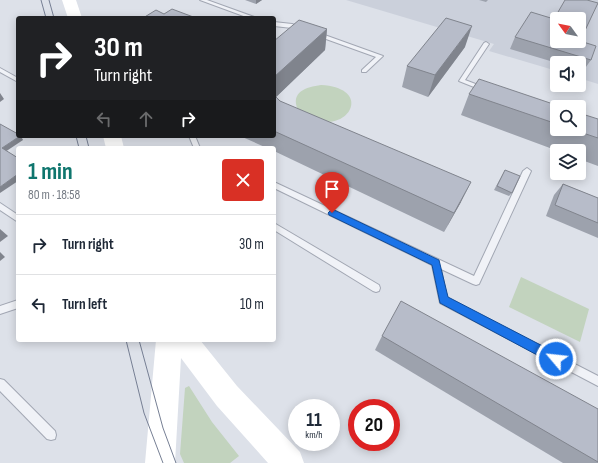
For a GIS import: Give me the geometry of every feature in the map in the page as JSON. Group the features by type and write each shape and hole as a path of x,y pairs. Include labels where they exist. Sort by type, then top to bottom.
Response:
{"main road":[{"path":"69,0 74,16"},
{"path":"160,463 169,342"},
{"path":"186,342 227,396 289,463"}],"lane":[{"path":"202,0 248,16"},
{"path":"276,24 292,26 307,31"},
{"path":"314,33 380,56 364,71"},
{"path":"486,44 462,81 491,91"},
{"path":"0,70 16,79"},
{"path":"276,186 436,263 476,280 527,171"},
{"path":"0,206 16,218"},
{"path":"276,227 376,288"},
{"path":"436,263 443,300 598,381"},
{"path":"0,310 16,305"},
{"path":"0,384 51,436"}],"shaded area":[{"path":"346,0 598,0 598,84 586,80 586,56 550,56 550,69 489,51 494,44"}],"green space":[{"path":"321,85 337,88 346,93 351,100 351,107 341,119 332,122 321,121 298,110 296,99 298,95 305,89"},
{"path":"521,277 589,309 580,342 509,307"},
{"path":"189,386 212,422 239,456 230,463 184,463 180,454 185,388"}],"building":[{"path":"565,0 587,0 598,3 586,28 586,12 558,12"},
{"path":"172,9 191,16 146,16 156,10 164,14"},
{"path":"531,12 550,18 550,48 515,37"},
{"path":"446,18 472,26 435,75 407,66"},
{"path":"299,20 327,29 276,75 276,39"},
{"path":"586,43 596,46 591,60 586,58 586,56 578,56 551,48 586,48"},
{"path":"479,79 550,103 550,122 469,94"},
{"path":"276,97 280,101 471,182 454,213 276,132"},
{"path":"586,115 598,119 598,138 586,134"},
{"path":"0,124 16,133 17,138 2,148 16,157 16,175 0,187"},
{"path":"505,170 520,176 512,193 497,186"},
{"path":"563,184 598,198 598,223 555,205"},
{"path":"401,301 598,409 598,462 382,336"}],"tram line":[{"path":"41,0 45,16"},
{"path":"49,0 53,16"},
{"path":"76,138 78,146"},
{"path":"86,138 88,146"},
{"path":"126,342 144,413 163,463"},
{"path":"140,342 163,428 176,463"}],"route":[{"path":"332,213 436,263 443,300 556,359"}]}
